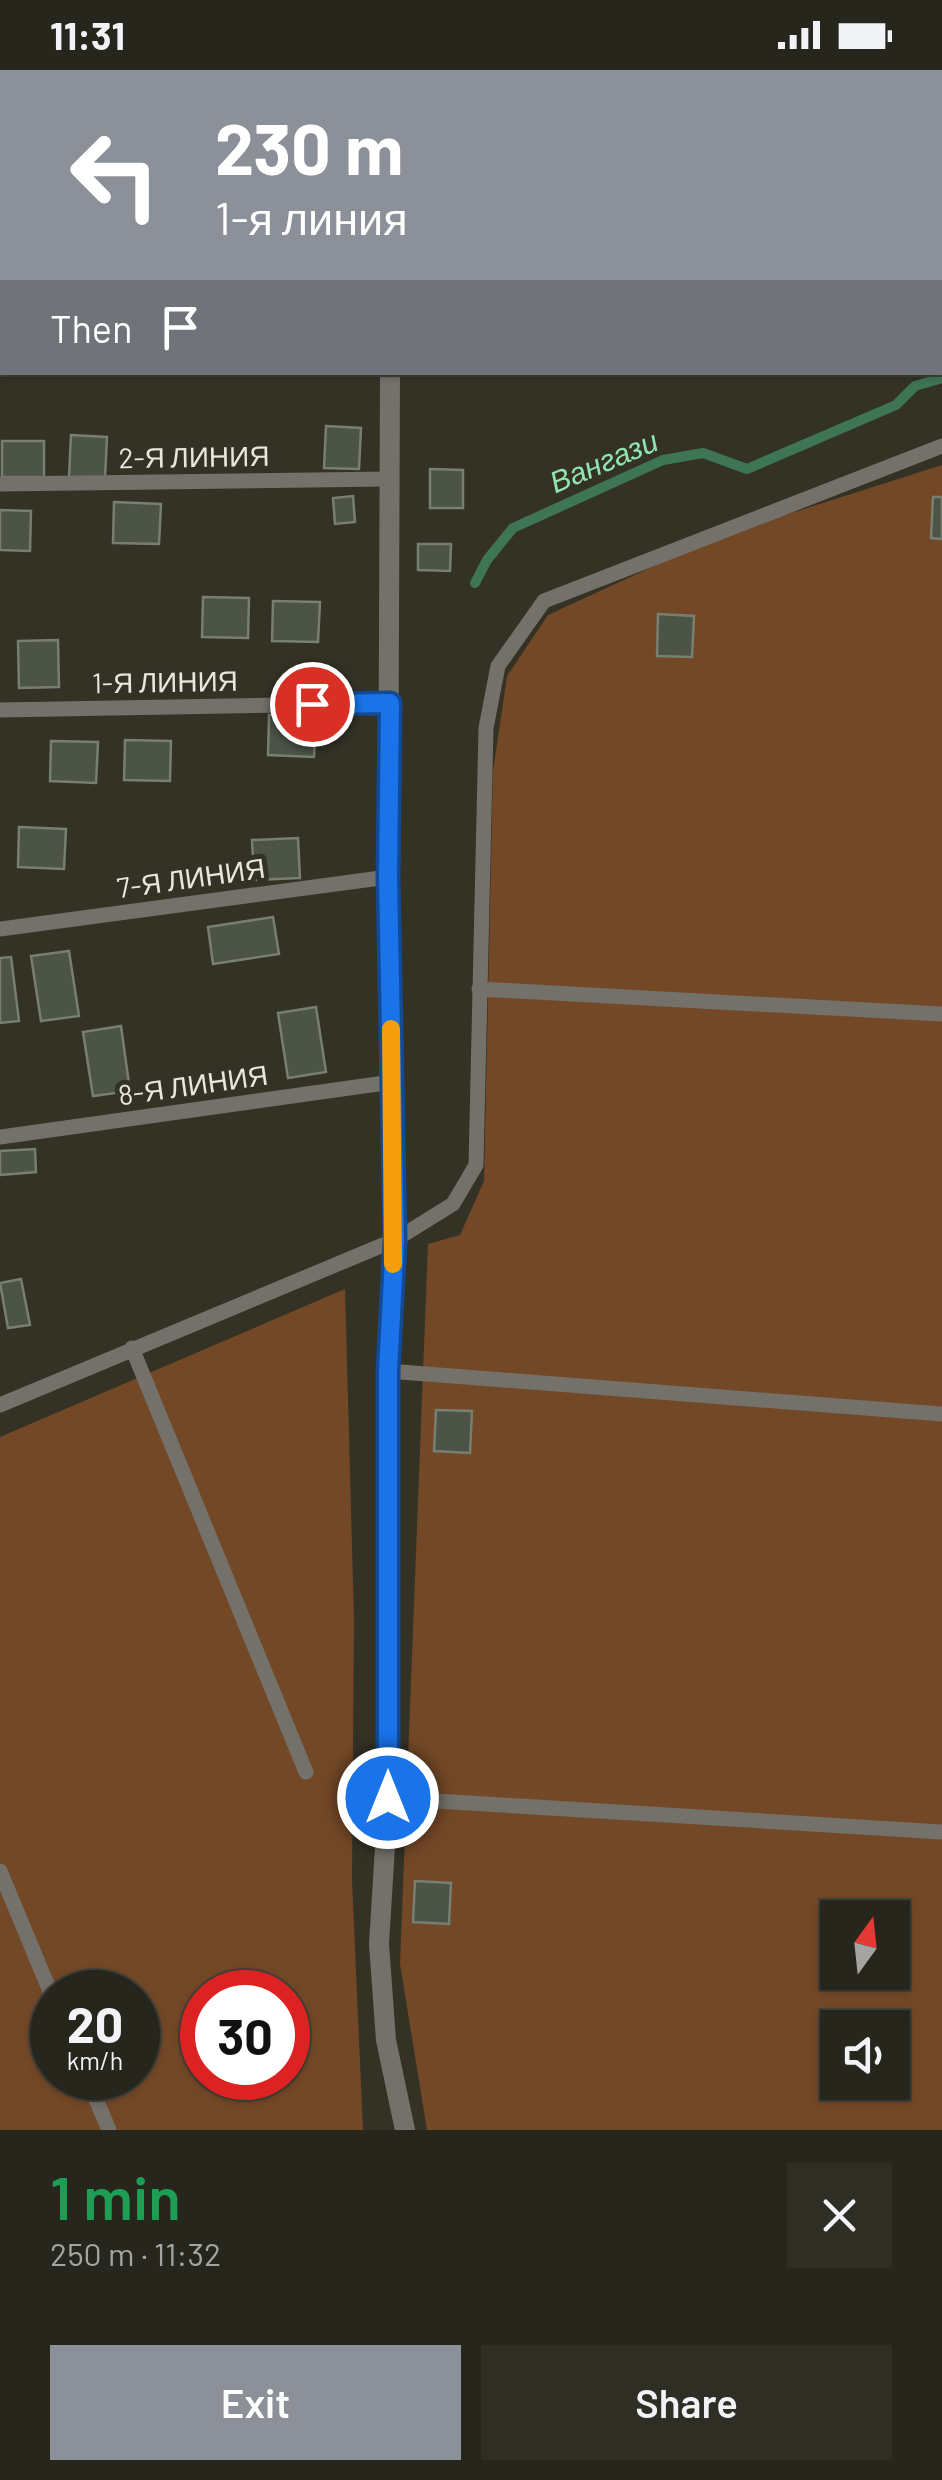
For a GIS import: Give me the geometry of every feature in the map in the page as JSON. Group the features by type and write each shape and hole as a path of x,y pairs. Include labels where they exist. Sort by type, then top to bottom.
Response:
{"street":[{"path":"390,375 388,877 395,1240 388,1371 388,1798 379,1944 386,2040 405,2130"}],"lane":[{"path":"3,1403 395,1240 454,1204 476,1165 486,728 498,666 544,600 942,446"},
{"name":"2-Я ЛИНИЯ","path":"0,484 388,480"},
{"name":"1-Я ЛИНИЯ","path":"0,710 390,703"},
{"name":"7-Я ЛИНИЯ","path":"0,929 388,877"},
{"path":"479,990 942,1014"},
{"name":"8-Я ЛИНИЯ","path":"0,1136 392,1082"},
{"path":"132,1348 306,1772"},
{"path":"388,1371 942,1414"},
{"path":"388,1798 942,1832"},
{"path":"0,1871 41,1970"},
{"path":"96,2100 109,2130"}],"shaded area":[{"path":"942,465 942,2130 427,2130 400,1964 428,1244 460,1235 484,1181 493,771 507,676 548,615 719,536"},
{"path":"345,1289 354,1618 352,1880 363,2130 0,2130 0,1437"}],"building":[{"path":"326,426 361,428 359,469 324,468"},
{"path":"71,435 107,437 105,478 69,477"},
{"path":"2,441 44,441 44,477 2,477"},
{"path":"430,469 463,470 463,508 430,508"},
{"path":"353,496 355,522 335,524 333,498"},
{"path":"933,497 942,497 942,539 931,538"},
{"path":"114,502 161,504 159,544 113,543"},
{"path":"0,510 31,511 30,551 0,550"},
{"path":"418,544 451,544 450,571 418,570"},
{"path":"203,597 249,598 248,638 202,637"},
{"path":"273,601 320,602 318,642 272,641"},
{"path":"658,614 694,616 692,657 657,656"},
{"path":"58,640 59,687 19,688 18,641"},
{"path":"269,715 316,717 314,757 268,755"},
{"path":"125,740 171,741 170,781 124,780"},
{"path":"51,741 98,742 96,783 50,781"},
{"path":"19,827 66,829 64,869 18,867"},
{"path":"298,838 300,878 254,880 252,840"},
{"path":"273,917 279,954 213,964 208,927"},
{"path":"69,951 79,1016 41,1021 31,956"},
{"path":"11,957 19,1021 0,1023 0,958"},
{"path":"316,1007 326,1072 288,1078 278,1013"},
{"path":"121,1026 130,1091 93,1096 83,1032"},
{"path":"35,1149 36,1172 0,1175 0,1151"},
{"path":"21,1279 30,1325 8,1328 0,1283"},
{"path":"436,1410 472,1411 470,1453 434,1451"},
{"path":"415,1881 451,1883 449,1924 413,1922"}],"waterway":[{"name":"Вангази","path":"475,583 487,560 513,528 663,460 703,453 747,469 896,405 915,386 942,378"}],"slow traffic":[{"path":"391,1029 393,1264"}],"route":[{"path":"312,704 390,703 388,877 395,1240 388,1371 388,1798"}]}
